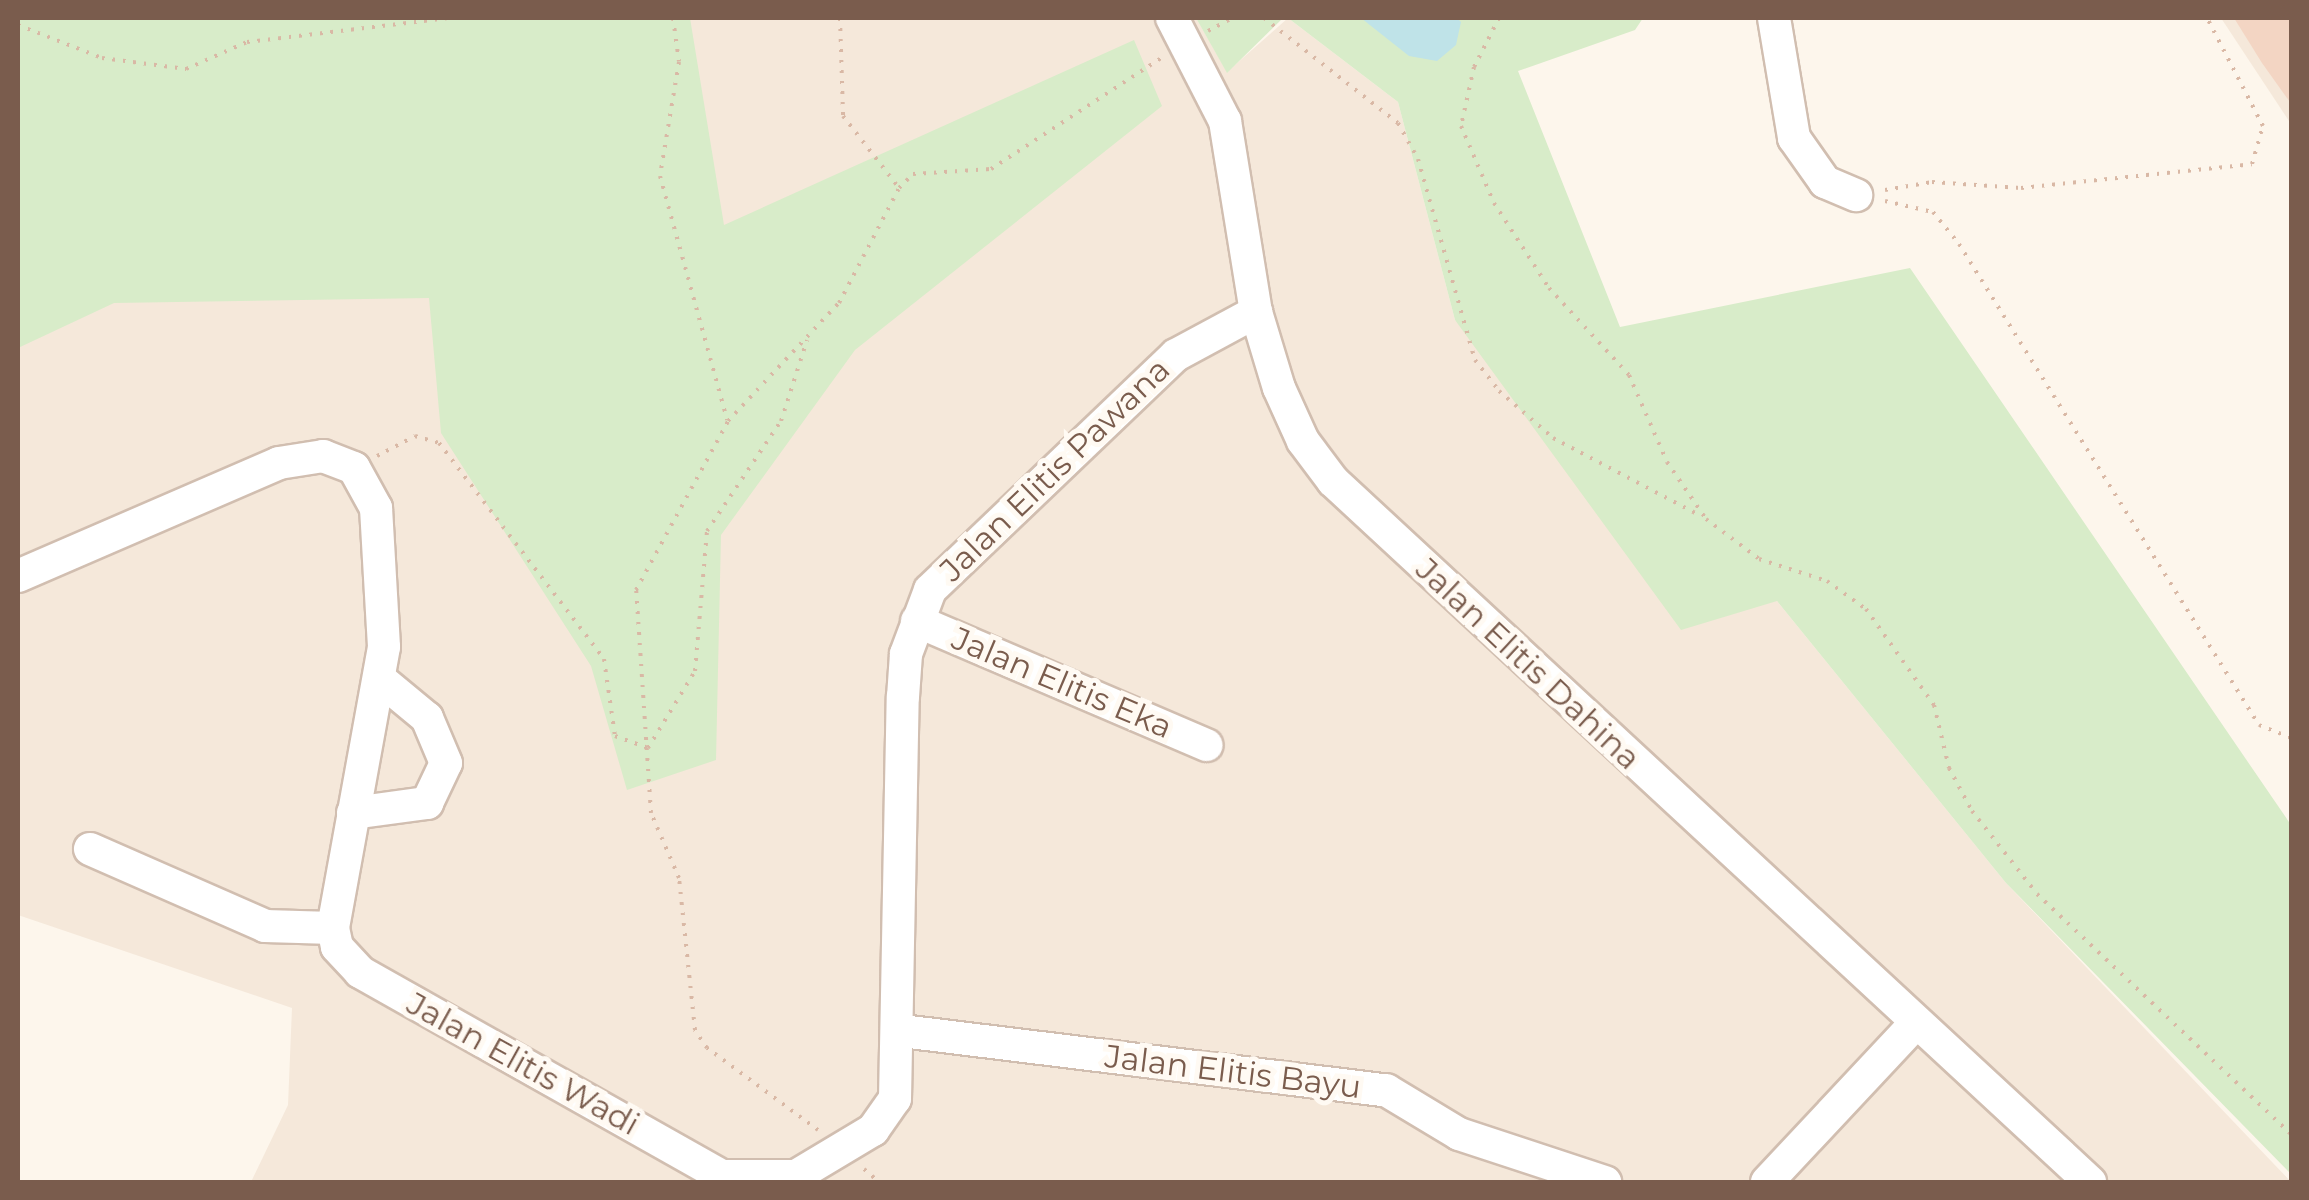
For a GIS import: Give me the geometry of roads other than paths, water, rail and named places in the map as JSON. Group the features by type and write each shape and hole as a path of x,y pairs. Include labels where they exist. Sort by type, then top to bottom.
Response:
{"street":[{"path":"1774,18 1794,138 1826,182 1856,195"},
{"name":"Jalan Elitis Dahina","path":"1179,30 1224,120 1256,312 1295,423 1333,481 1913,1026 2090,1182"},
{"name":"Jalan Elitis Pawana","path":"902,1031 902,697 917,621 950,564 1176,355 1256,312"},
{"path":"18,576 279,463 323,456 354,468 378,524 381,680 352,813 334,928 264,926 90,848"},
{"name":"Jalan Elitis Eka","path":"917,621 1207,745"},
{"path":"352,813 427,802 446,763 427,718 381,680"},
{"name":"Jalan Elitis Wadi","path":"334,928 337,947 360,972 722,1176 796,1176 873,1130 895,1099 902,1031"},
{"path":"1767,1182 1913,1026"},
{"name":"Jalan Elitis Bayu","path":"902,1031 1386,1090 1459,1134 1605,1182"}],"water":[{"path":"1361,18 1457,18 1461,22 1456,45 1437,61 1409,56"}]}
